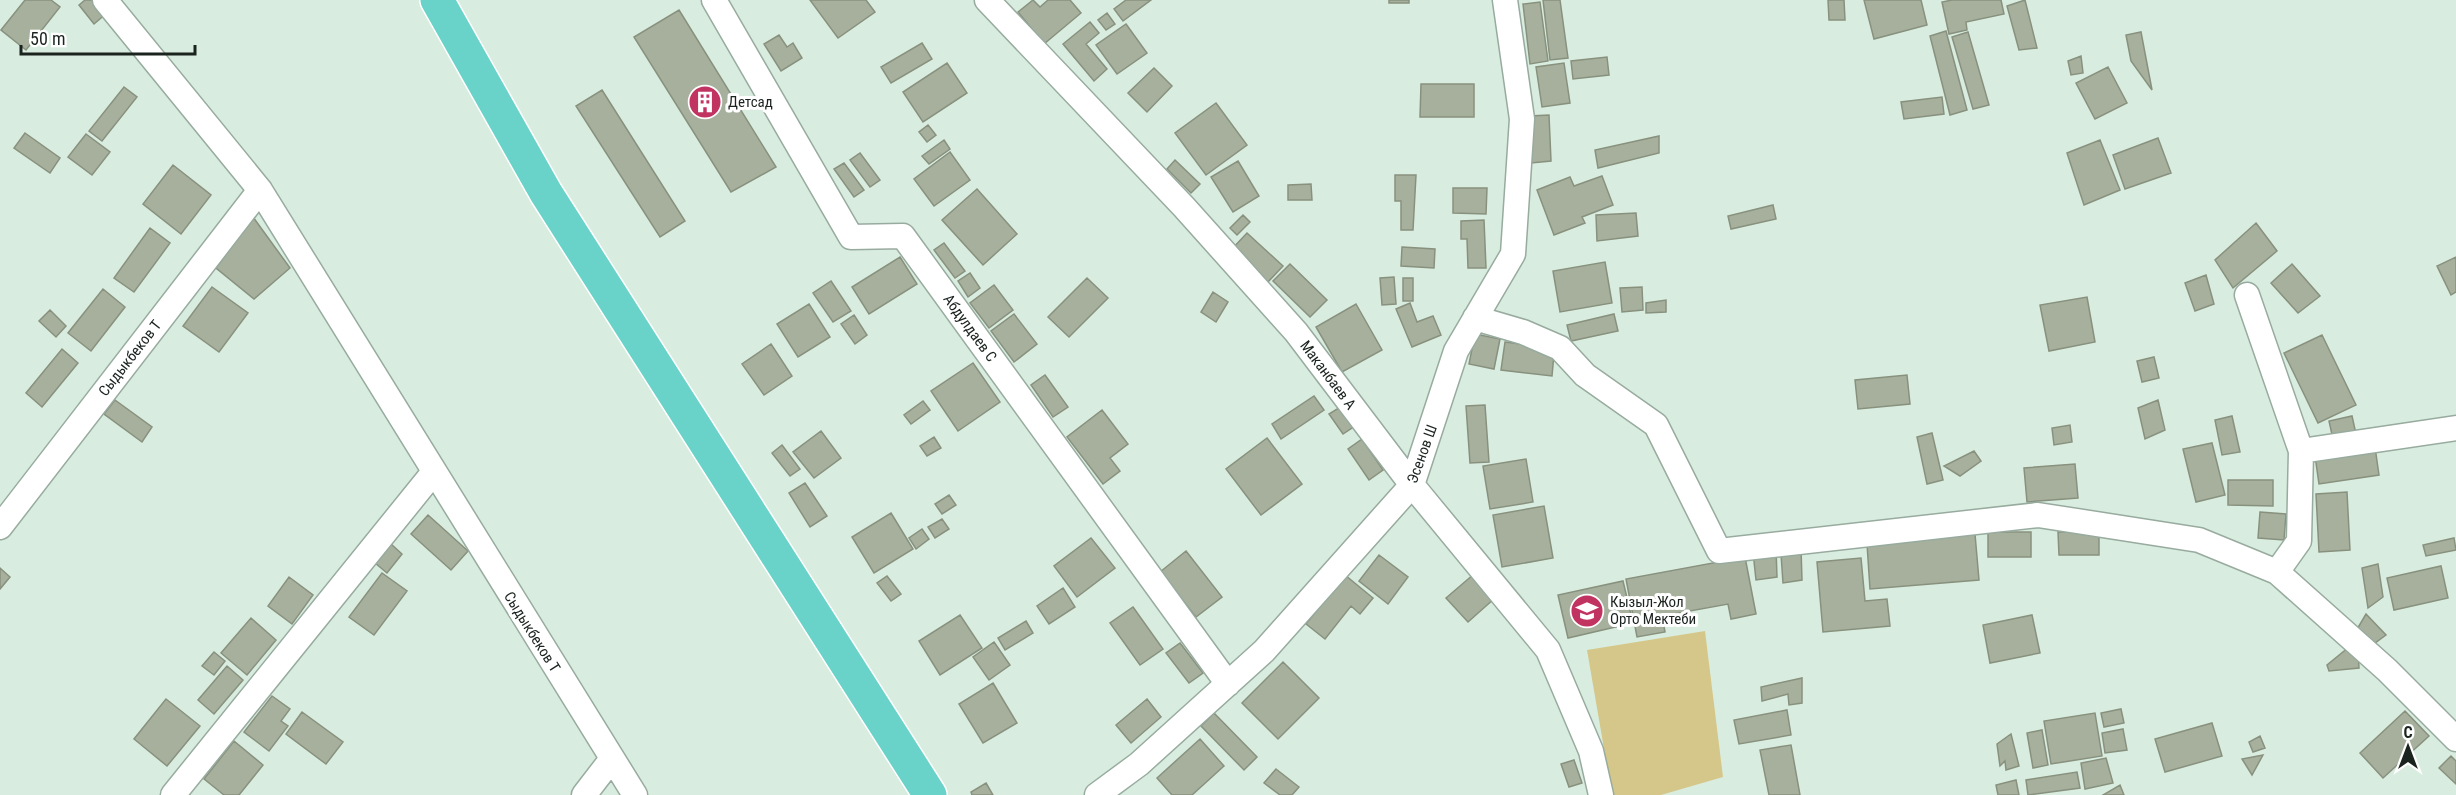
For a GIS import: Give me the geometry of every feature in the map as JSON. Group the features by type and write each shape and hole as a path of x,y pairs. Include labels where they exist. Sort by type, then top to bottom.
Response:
{"highway":[{"path":"437,0 546,193 930,795"}],"street":[{"name":"Сыдыкбеков Т","path":"105,0 260,190 634,795"},
{"name":"Абдулдаев С","path":"714,0 851,237 903,236 1228,684"},
{"name":"Маканбаев А","path":"987,0 1184,207 1296,332 1413,485 1548,650 1591,752 1601,795"},
{"name":"Эсенов Ш","path":"1097,795 1139,764 1264,651 1413,485 1456,351 1513,254 1522,119 1505,0"},
{"name":"Сыдыкбеков Т","path":"0,527 260,190"},
{"path":"2247,295 2301,451 2299,541 2277,572"},
{"path":"1475,318 1524,332 1560,348 1585,375 1656,425 1719,551 2038,515 2199,540 2277,572 2387,670 2456,739"},
{"path":"2301,451 2456,428"},
{"path":"173,795 433,473"},
{"path":"584,795 611,760"}],"shaded area":[{"path":"1705,631 1723,777 1661,795 1612,795 1587,650"}],"building":[{"path":"25,0 51,0 60,7 26,50 1,30"},
{"path":"85,0 97,0 107,13 94,24 79,5"},
{"path":"810,0 866,0 875,12 838,38"},
{"path":"1033,0 1040,7 1048,0 1070,0 1081,13 1044,44 1018,12"},
{"path":"1126,0 1151,0 1123,21 1114,9"},
{"path":"1389,0 1409,0 1409,3 1389,3"},
{"path":"1543,0 1560,0 1568,58 1550,60"},
{"path":"1828,0 1844,0 1845,20 1829,20"},
{"path":"1864,0 1921,0 1927,25 1874,39"},
{"path":"2001,0 2004,14 1966,22 1967,30 1949,34 1942,2"},
{"path":"2025,0 2037,48 2019,50 2007,6"},
{"path":"1540,2 1548,61 1530,64 1523,4"},
{"name":"Детсад","path":"679,10 776,167 731,192 634,37"},
{"path":"1107,13 1115,24 1106,30 1098,20"},
{"path":"1090,22 1099,33 1086,44 1107,69 1094,81 1063,44"},
{"path":"1126,24 1147,53 1117,74 1096,45"},
{"path":"1946,31 1967,110 1950,115 1930,36"},
{"path":"1968,32 1989,105 1973,109 1952,37"},
{"path":"2141,32 2152,90 2131,61 2126,35"},
{"path":"779,35 787,47 793,43 802,58 781,71 764,44"},
{"path":"922,43 932,59 891,83 881,67"},
{"path":"2081,56 2083,73 2071,75 2068,61"},
{"path":"1607,57 1609,75 1573,79 1571,61"},
{"path":"947,63 967,93 923,122 903,92"},
{"path":"1564,63 1570,103 1542,107 1536,67"},
{"path":"2108,67 2127,103 2095,119 2076,83"},
{"path":"1154,68 1172,86 1147,112 1128,93"},
{"path":"1421,84 1474,84 1474,117 1420,117"},
{"path":"124,87 137,97 102,141 89,131"},
{"path":"602,90 685,221 660,237 576,106"},
{"path":"1942,97 1944,114 1904,119 1901,102"},
{"path":"1216,103 1247,145 1206,175 1175,133"},
{"path":"1549,115 1551,161 1531,163 1529,116"},
{"path":"928,125 936,135 927,142 919,132"},
{"path":"25,133 60,158 50,173 14,148"},
{"path":"86,134 110,152 92,175 68,157"},
{"path":"1659,136 1659,153 1598,168 1595,150"},
{"path":"2158,138 2171,173 2125,189 2113,155"},
{"path":"944,140 950,149 929,164 922,156"},
{"path":"2100,140 2120,190 2084,205 2067,153"},
{"path":"950,152 970,180 934,206 914,179"},
{"path":"860,153 880,180 870,187 850,160"},
{"path":"1175,160 1200,184 1191,193 1167,169"},
{"path":"1238,161 1259,196 1233,212 1211,177"},
{"path":"844,163 864,190 854,197 834,169"},
{"path":"173,165 211,195 181,234 143,204"},
{"path":"1395,175 1416,175 1413,230 1401,230 1401,201 1395,201"},
{"path":"1602,176 1613,205 1582,217 1585,223 1554,235 1537,190 1570,177 1574,186"},
{"path":"1311,184 1312,200 1288,200 1288,185"},
{"path":"1453,188 1487,188 1486,214 1453,213"},
{"path":"977,189 1017,234 983,265 942,220"},
{"path":"1773,205 1776,219 1731,229 1728,216"},
{"path":"1636,213 1638,236 1597,241 1596,215"},
{"path":"1243,215 1250,222 1237,235 1230,228"},
{"path":"253,217 290,268 254,299 216,268"},
{"path":"1484,220 1486,268 1468,268 1467,239 1461,239 1461,221"},
{"path":"2256,223 2277,251 2233,288 2215,260"},
{"path":"150,228 170,243 134,292 114,278"},
{"path":"1247,233 1283,266 1267,283 1231,250"},
{"path":"944,243 965,271 955,278 934,250"},
{"path":"1402,247 1435,249 1434,268 1401,266"},
{"path":"900,257 917,284 869,314 852,287"},
{"path":"2456,257 2456,292 2451,295 2437,266"},
{"path":"1605,262 1612,303 1560,312 1553,271"},
{"path":"1290,264 1327,300 1310,317 1273,281"},
{"path":"2292,264 2320,296 2298,313 2271,283"},
{"path":"970,273 980,288 968,297 958,281"},
{"path":"2206,275 2214,304 2195,311 2185,283"},
{"path":"1394,277 1396,304 1382,305 1380,278"},
{"path":"1087,278 1108,298 1069,337 1048,317"},
{"path":"1403,278 1413,278 1413,301 1403,301"},
{"path":"831,281 851,311 833,322 813,293"},
{"path":"994,285 1013,310 989,328 970,303"},
{"path":"212,287 248,313 219,352 183,326"},
{"path":"1642,287 1643,310 1622,312 1620,288"},
{"path":"103,289 125,307 91,351 68,333"},
{"path":"1213,292 1228,302 1216,322 1201,312"},
{"path":"2087,297 2095,342 2049,351 2040,305"},
{"path":"1666,300 1666,312 1646,313 1646,303"},
{"path":"1410,303 1417,322 1433,316 1441,335 1412,347 1396,309"},
{"path":"809,304 830,337 798,357 777,324"},
{"path":"1356,304 1382,350 1342,372 1316,327"},
{"path":"50,310 66,326 56,337 39,321"},
{"path":"1014,314 1037,344 1014,362 991,331"},
{"path":"1614,314 1618,331 1571,341 1567,325"},
{"path":"854,315 867,335 855,344 841,324"},
{"path":"1475,334 1500,339 1494,369 1469,364"},
{"path":"2322,335 2356,405 2318,423 2284,353"},
{"path":"1505,342 1537,346 1537,351 1554,354 1552,376 1501,370"},
{"path":"771,344 792,376 764,395 742,364"},
{"path":"62,349 78,363 42,407 26,393"},
{"path":"2154,357 2159,378 2142,382 2137,361"},
{"path":"973,363 1000,402 958,431 931,391"},
{"path":"1045,375 1068,407 1053,417 1031,385"},
{"path":"1907,375 1910,404 1858,409 1855,380"},
{"path":"1314,396 1324,410 1281,439 1272,424"},
{"path":"115,400 152,427 142,442 104,414"},
{"path":"2158,400 2165,430 2145,439 2138,408"},
{"path":"923,401 930,410 911,424 904,415"},
{"path":"1485,405 1489,462 1470,463 1466,406"},
{"path":"1342,406 1355,426 1343,434 1329,414"},
{"path":"1102,410 1128,444 1110,458 1120,471 1103,484 1067,437"},
{"path":"2232,416 2240,452 2222,455 2215,420"},
{"path":"2352,416 2356,434 2333,439 2329,421"},
{"path":"2070,425 2072,442 2054,445 2052,428"},
{"path":"821,431 841,458 814,478 793,452"},
{"path":"1932,433 1943,480 1927,484 1917,437"},
{"path":"934,437 941,448 927,456 920,446"},
{"path":"1267,438 1302,484 1261,515 1226,469"},
{"path":"1362,439 1383,470 1369,480 1348,449"},
{"path":"2212,443 2225,495 2196,502 2183,449"},
{"path":"782,445 800,469 790,476 772,453"},
{"path":"2375,447 2379,475 2319,484 2315,456"},
{"path":"1974,451 1981,461 1960,476 1944,466"},
{"path":"1526,459 1533,502 1490,509 1483,466"},
{"path":"2075,464 2078,498 2027,502 2024,468"},
{"path":"2228,480 2273,480 2273,506 2228,505"},
{"path":"805,483 827,516 810,527 789,493"},
{"path":"2347,492 2350,550 2319,552 2316,494"},
{"path":"949,495 956,505 942,514 935,504"},
{"path":"1544,506 1553,558 1502,567 1493,515"},
{"path":"2260,512 2286,514 2284,540 2258,538"},
{"path":"891,513 913,549 874,573 852,537"},
{"path":"428,515 468,551 451,570 411,534"},
{"path":"942,519 949,529 935,538 928,527"},
{"path":"922,529 929,539 916,549 909,538"},
{"path":"2099,531 2099,555 2059,555 2058,532"},
{"path":"1988,532 2031,532 2031,557 1988,557"},
{"path":"1975,534 1979,580 1870,589 1867,544"},
{"path":"1091,538 1115,568 1077,597 1054,566"},
{"path":"2454,538 2456,550 2426,556 2423,545"},
{"path":"391,544 402,554 387,573 375,563"},
{"path":"1776,548 1777,577 1756,580 1753,552"},
{"path":"1801,548 1802,580 1783,583 1781,554"},
{"path":"1186,551 1222,597 1196,617 1160,572"},
{"path":"1379,555 1408,577 1388,604 1359,581"},
{"path":"1745,557 1756,614 1731,619 1728,604 1662,616 1665,632 1637,637 1626,579"},
{"path":"1861,558 1865,601 1887,599 1890,626 1823,632 1817,562"},
{"path":"2378,564 2383,597 2368,608 2362,568"},
{"path":"2441,566 2448,598 2394,610 2387,578"},
{"path":"0,568 10,577 0,589"},
{"path":"382,573 407,591 374,635 349,617"},
{"path":"1474,574 1495,598 1468,622 1446,598"},
{"path":"1345,575 1373,598 1360,614 1351,606 1325,639 1306,624"},
{"path":"887,576 901,594 891,601 877,583"},
{"path":"289,577 313,595 292,624 268,606"},
{"path":"1623,581 1633,623 1568,638 1558,595"},
{"path":"1063,588 1075,607 1049,624 1037,606"},
{"path":"1133,607 1163,649 1140,665 1110,623"},
{"path":"2366,614 2386,635 2371,646 2356,631"},
{"path":"960,615 982,648 940,675 919,641"},
{"path":"2032,615 2040,653 1990,663 1983,625"},
{"path":"251,618 276,640 247,675 221,653"},
{"path":"1026,621 1033,633 1005,650 998,638"},
{"path":"994,642 1010,665 989,680 973,657"},
{"path":"1180,643 1203,673 1189,683 1166,653"},
{"path":"2349,647 2358,649 2359,668 2329,671 2327,665"},
{"path":"214,652 225,661 214,675 202,666"},
{"path":"1283,662 1319,698 1278,739 1242,703"},
{"path":"227,666 243,680 214,714 198,700"},
{"path":"1802,678 1802,703 1789,705 1788,694 1762,701 1761,687"},
{"path":"993,683 1017,723 983,743 959,704"},
{"path":"272,696 290,709 281,721 288,726 269,751 244,732"},
{"path":"166,699 200,726 167,766 134,739"},
{"path":"1147,699 1161,717 1131,743 1116,725"},
{"path":"2121,709 2124,723 2104,727 2101,713"},
{"path":"1787,710 1791,735 1739,744 1734,720"},
{"path":"2405,711 2429,736 2383,778 2360,753"},
{"path":"302,712 343,742 326,764 286,734"},
{"path":"1214,713 1257,757 1244,770 1201,726"},
{"path":"2095,713 2102,756 2051,764 2044,721"},
{"path":"2212,723 2222,756 2165,772 2155,739"},
{"path":"2123,729 2127,750 2105,753 2102,733"},
{"path":"2042,730 2048,765 2033,768 2027,733"},
{"path":"2011,734 2019,766 2006,770 2005,761 2000,766 1997,744"},
{"path":"2260,736 2265,748 2253,752 2249,742"},
{"path":"1200,739 1224,766 1192,795 1172,795 1157,778"},
{"path":"234,741 263,765 239,795 224,795 204,779"},
{"path":"1791,745 1800,795 1769,795 1760,750"},
{"path":"2263,755 2252,775 2242,759"},
{"path":"2451,756 2456,761 2456,784 2439,768"},
{"path":"2106,758 2113,783 2085,789 2081,763"},
{"path":"1574,760 1582,783 1569,787 1561,764"},
{"path":"1276,769 1299,787 1292,795 1280,795 1264,783"},
{"path":"2077,772 2080,788 2028,795 2026,780"},
{"path":"2016,780 2019,795 1998,795 1996,785"},
{"path":"986,783 993,795 972,795 971,792"},
{"path":"2120,785 2124,795 2103,795"}],"place":[{"name":"Детсад","path":"705,102"},
{"name":"Кызыл-Жол Орто Мектеби","path":"1587,611"}]}
